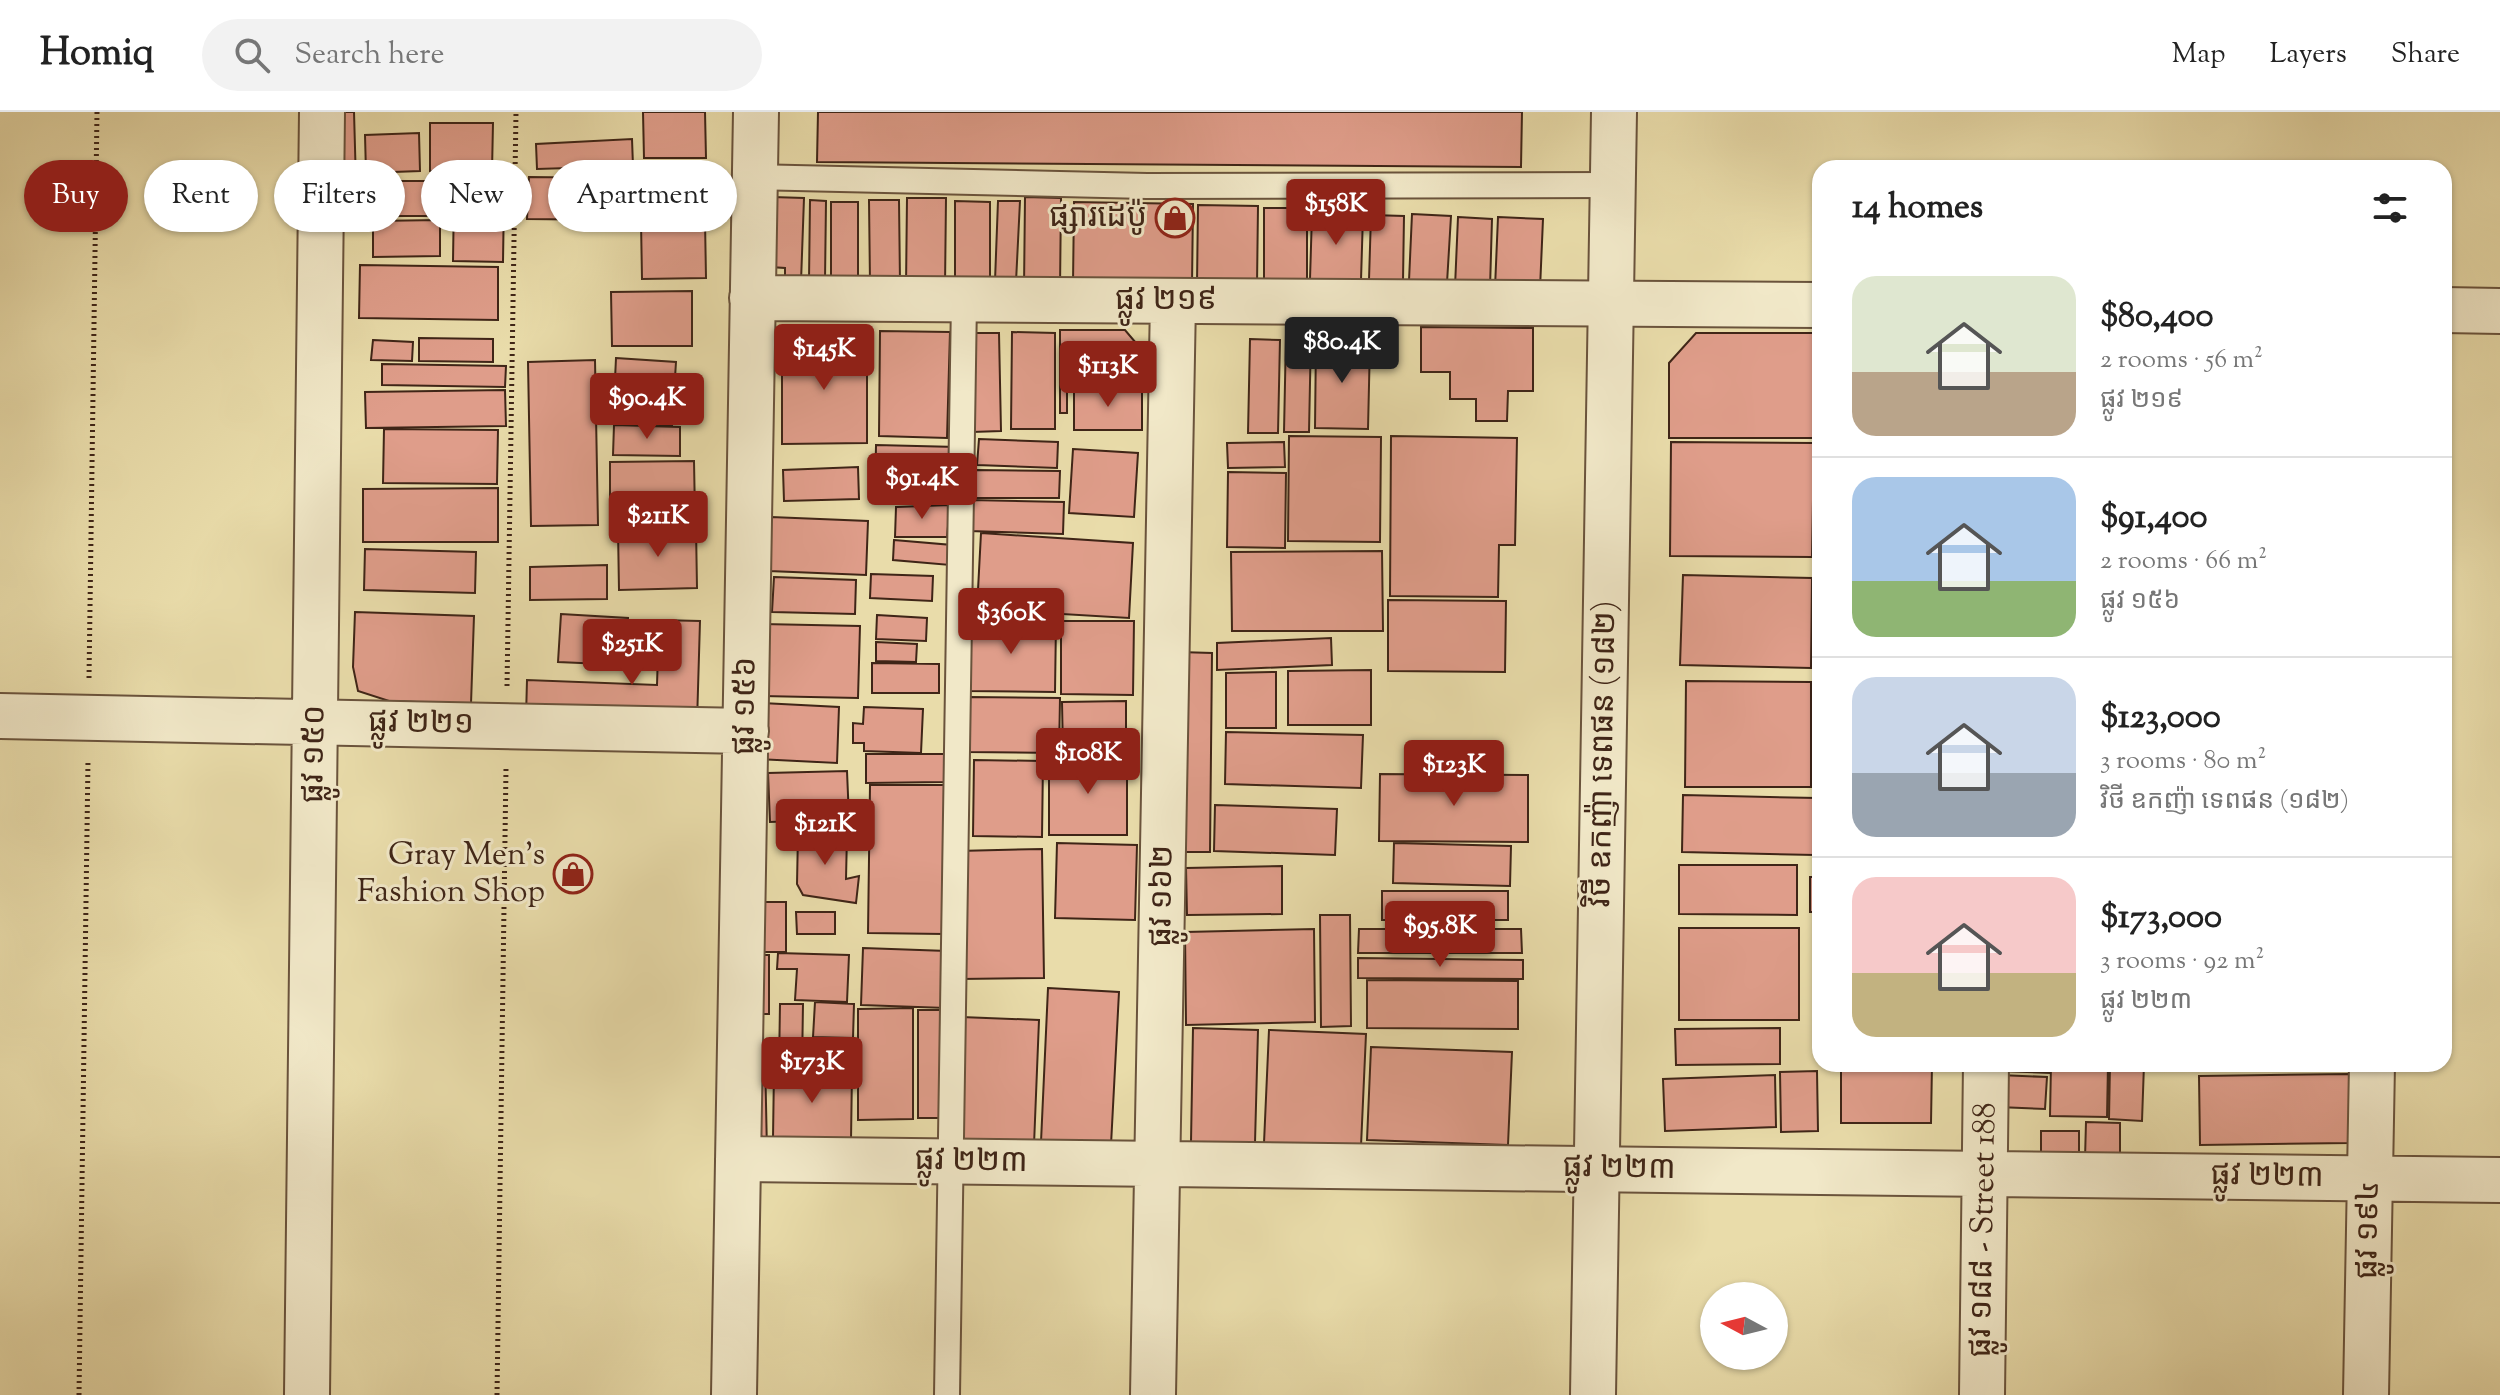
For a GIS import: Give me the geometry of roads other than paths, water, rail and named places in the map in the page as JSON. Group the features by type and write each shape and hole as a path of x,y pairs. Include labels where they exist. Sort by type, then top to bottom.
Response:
{"street":[{"name":"ផ្លូវ ១៥០","path":"307,1395 322,112"},
{"name":"ផ្លូវ ១៥៦","path":"734,1395 756,112"},
{"name":"វិថី ឧកញ៉ា ទេពផន (១៨២)","path":"1593,1395 1614,112"},
{"name":"ផ្លូវ ២១៩","path":"752,298 1812,305"},
{"name":"ផ្លូវ ១៦២","path":"1153,1395 1173,301"},
{"path":"2452,310 2500,311"},
{"name":"ផ្លូវ ២២១","path":"0,716 746,731"},
{"name":"ផ្លូវ ១៨៨ - Street 188","path":"1982,1395 1986,1072"},
{"name":"ផ្លូវ ១៩៤","path":"2366,1395 2372,1072"},
{"name":"ផ្លូវ ២២៣","path":"738,1159 2500,1180"}],"lane":[{"path":"755,177 1147,186 1613,185"},
{"path":"947,1395 964,300"}],"place":[{"name":"ផ្សារដេប៉ូ","path":"1175,218"},
{"name":"Gray Men's Fashion Shop","path":"573,874"}]}
